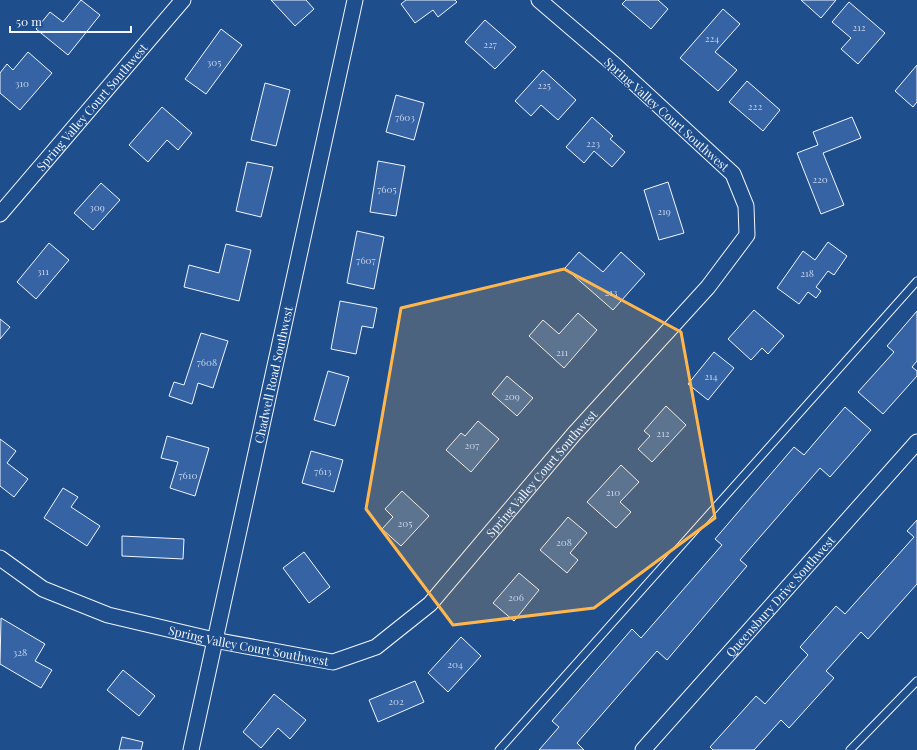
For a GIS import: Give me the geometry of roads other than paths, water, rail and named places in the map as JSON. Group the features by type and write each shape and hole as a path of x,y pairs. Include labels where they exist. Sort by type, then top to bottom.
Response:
{"street":[{"name":"Spring Valley Court Southwest","path":"0,214 183,0"},
{"name":"Chadwell Road Southwest","path":"191,750 355,0"},
{"name":"Spring Valley Court Southwest","path":"0,558 44,589 108,615 214,640 333,662 376,647 430,604 574,434 708,287 747,235 746,206 733,174 616,66 539,0"},
{"name":"Queensbury Drive Southwest","path":"643,750 917,442"}],"lane":[{"path":"499,750 917,281"},
{"path":"850,750 917,681"}]}
